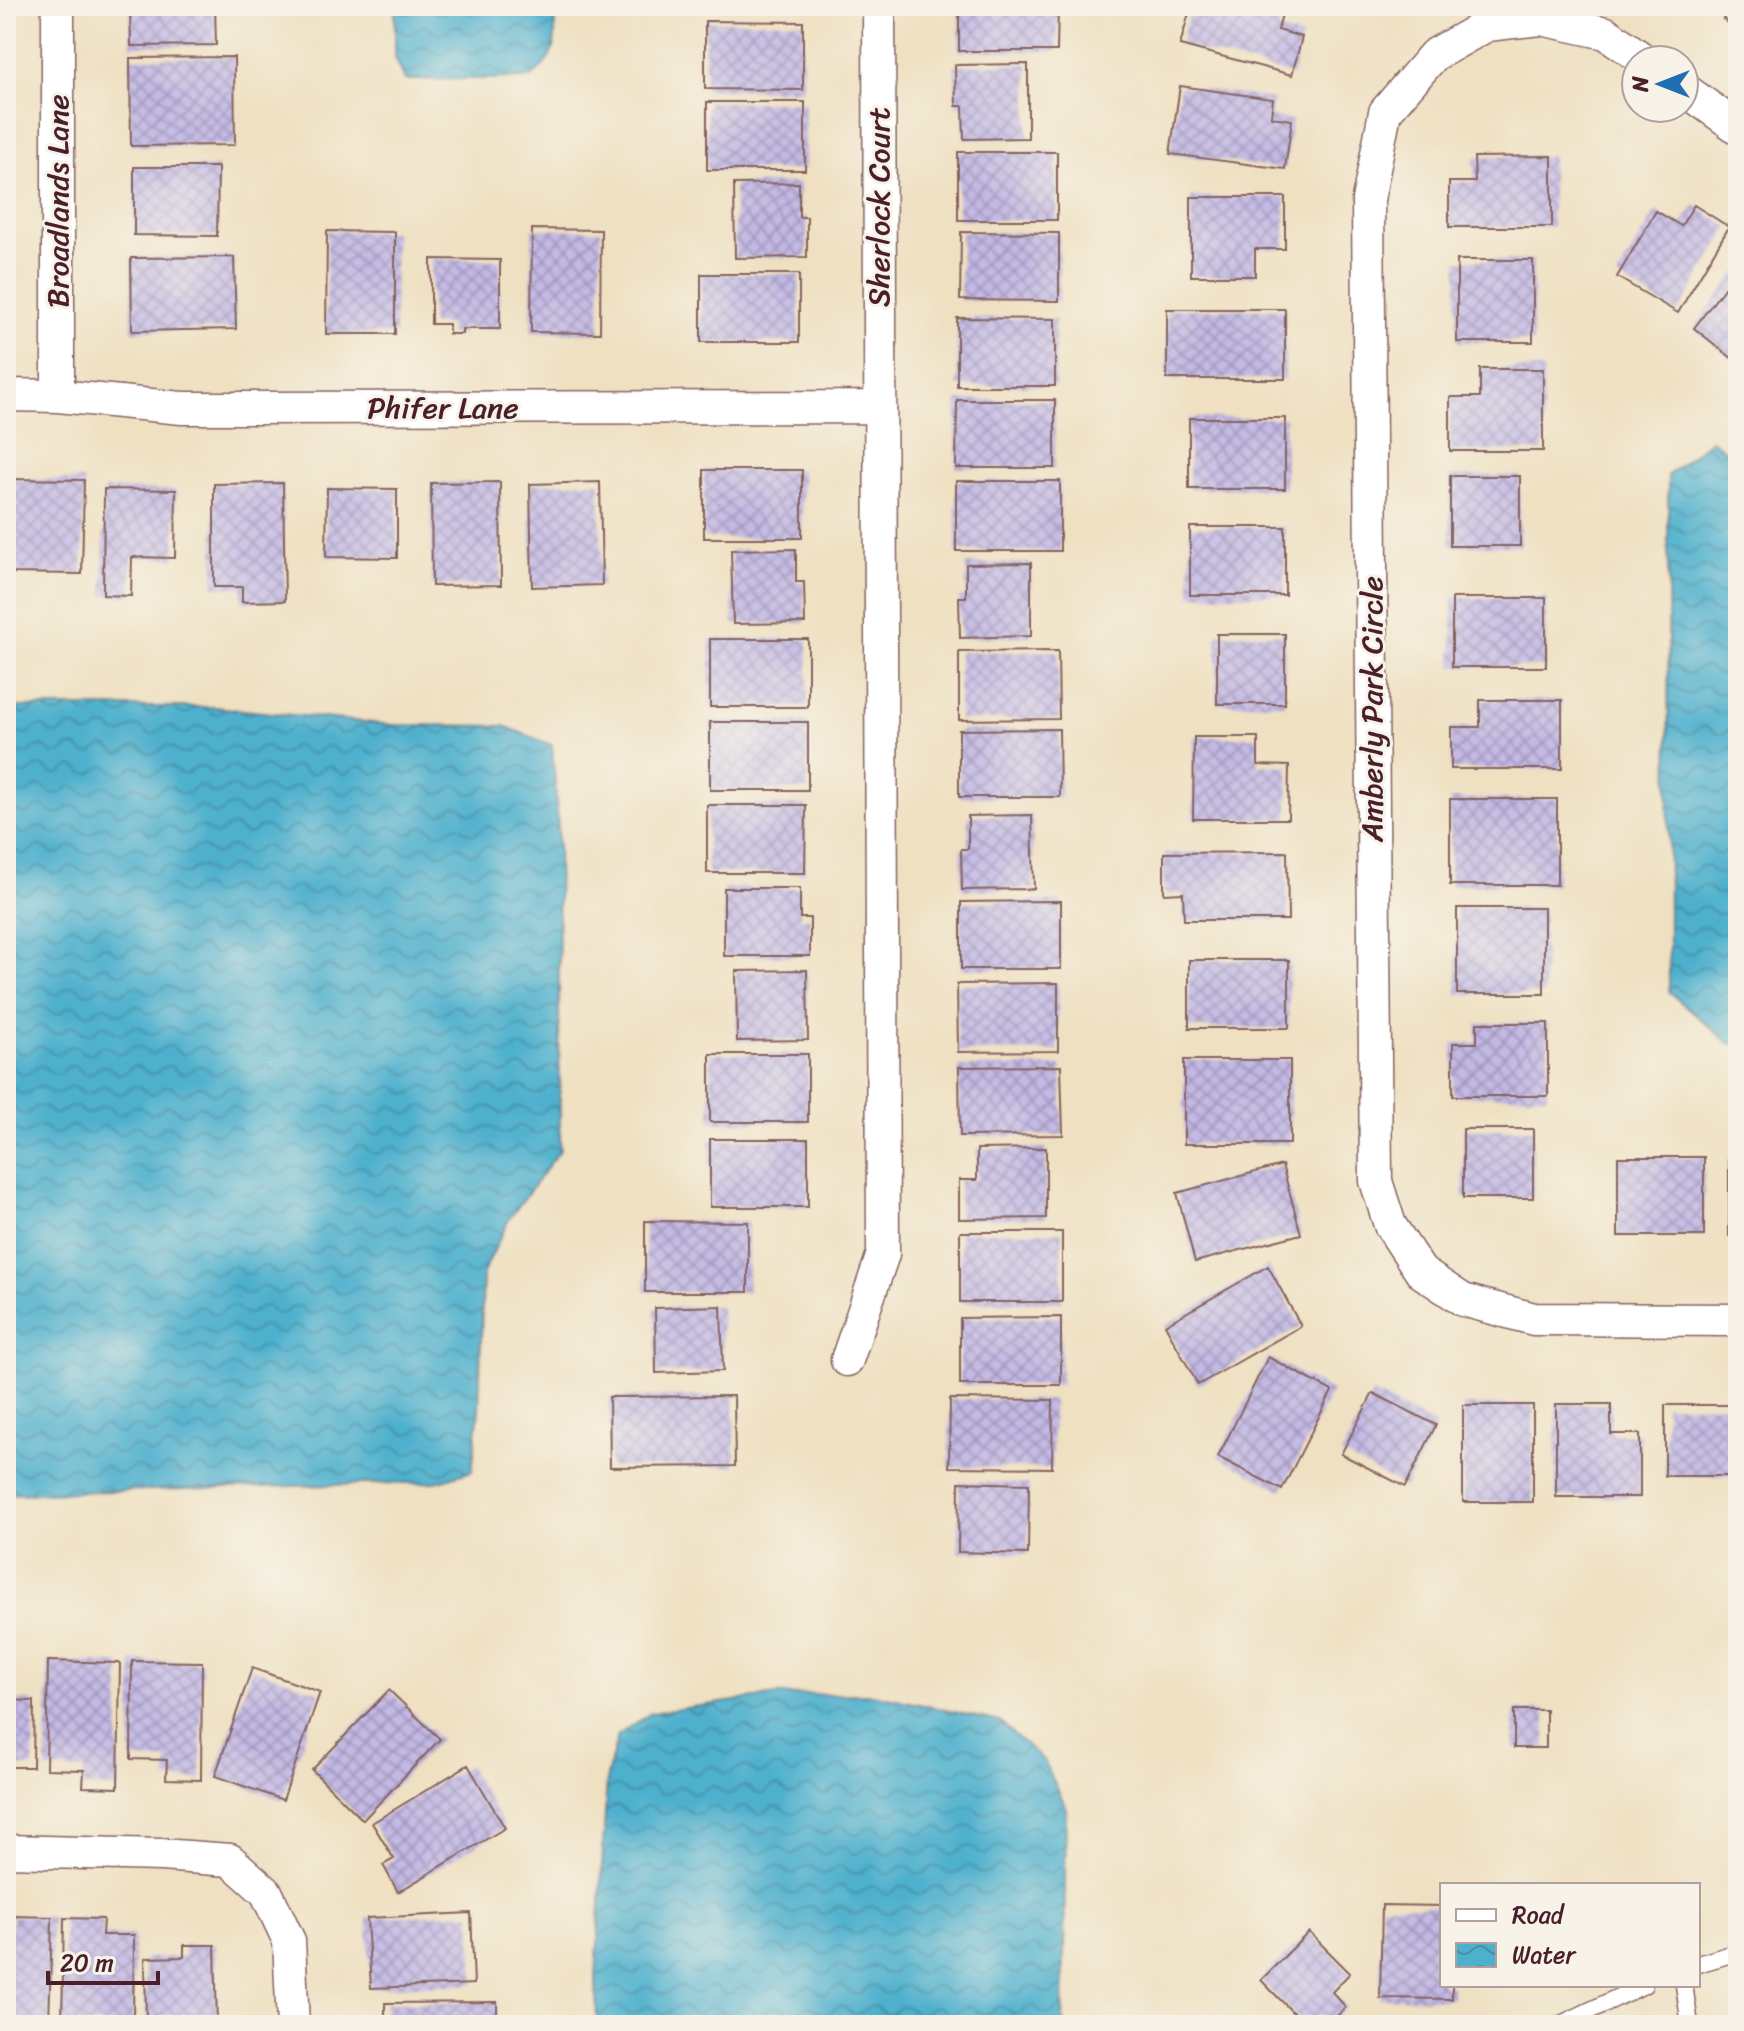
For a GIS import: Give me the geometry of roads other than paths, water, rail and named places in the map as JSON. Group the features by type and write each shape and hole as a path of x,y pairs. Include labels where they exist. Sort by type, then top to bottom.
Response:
{"street":[{"name":"Broadlands Lane","path":"58,6 58,396"},
{"name":"Sherlock Court","path":"847,1360 883,1254 879,6"},
{"name":"Amberly Park Circle","path":"1621,44 1606,33 1541,19 1487,25 1434,55 1385,112 1368,200 1376,1181 1390,1225 1421,1272 1463,1300 1534,1319 1738,1320"},
{"path":"1700,101 1738,128"},
{"name":"Phifer Lane","path":"6,395 58,396 182,408 880,407"},
{"path":"6,1851 230,1860 266,1892 289,1941 293,2025"}],"lane":[{"path":"1700,1963 1738,1952"},
{"path":"1559,2025 1640,1987"},
{"path":"1684,1987 1690,2025"}],"water":[{"path":"395,6 554,6 554,46 547,62 530,78 405,80 395,57"},
{"path":"1711,440 1738,460 1738,1043 1730,1044 1669,992 1668,475"},
{"path":"6,707 213,707 393,725 504,726 552,745 558,827 560,1150 509,1219 483,1273 479,1410 472,1471 436,1482 6,1494"},
{"path":"873,1694 1000,1722 1044,1761 1066,1807 1063,2025 597,2025 596,1978 607,1776 618,1735 651,1713 777,1695"}]}
